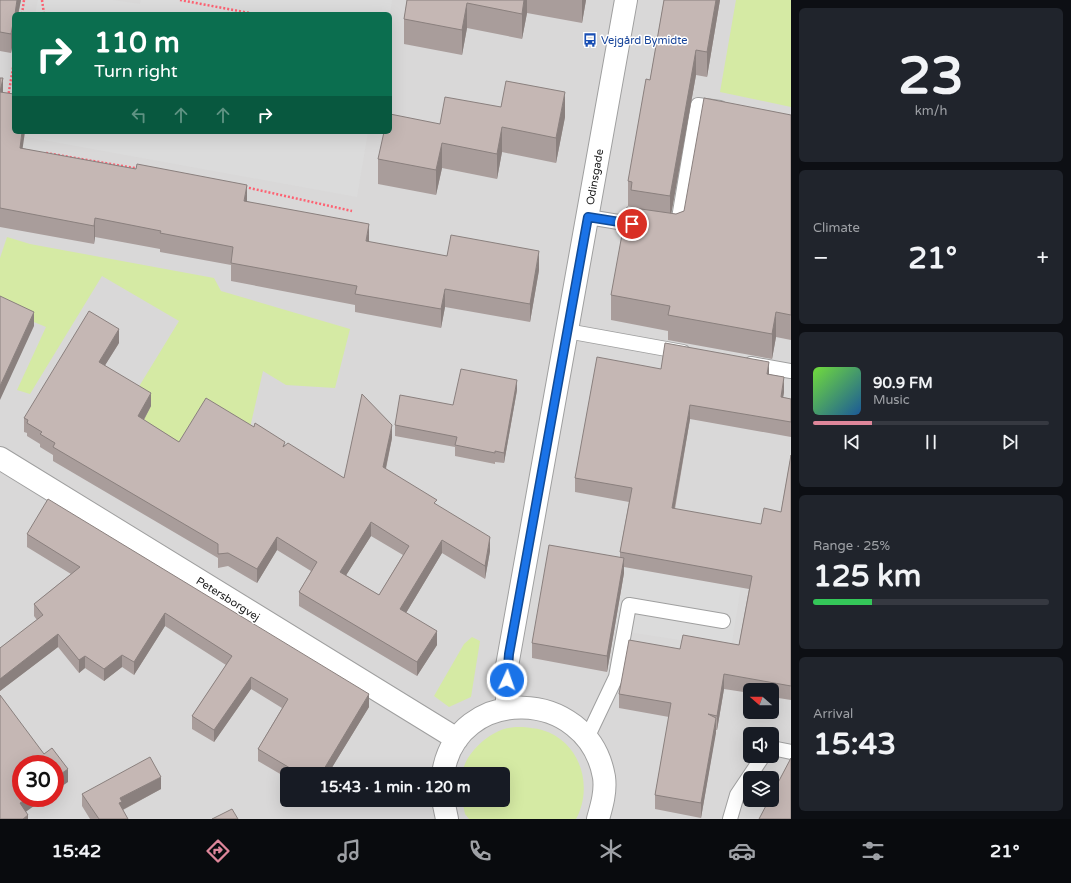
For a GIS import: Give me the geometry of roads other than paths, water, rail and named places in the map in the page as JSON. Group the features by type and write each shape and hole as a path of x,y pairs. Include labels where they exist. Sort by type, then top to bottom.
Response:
{"street":[{"name":"Odinsgade","path":"507,708 507,666 626,0"},
{"name":"Petersborgvej","path":"0,458 458,739"},
{"path":"445,767 458,739 471,725 488,714 507,708 529,707 551,712 571,722 587,738 598,757 604,778 604,799 598,819"}],"lane":[{"path":"588,217 677,231 698,105 737,111"},
{"path":"567,332 698,355"},
{"path":"737,361 791,371"},
{"path":"587,738 616,677 629,605 723,621"},
{"path":"779,749 791,752"},
{"path":"730,819 737,795 758,763"}],"place":[{"name":"Vejgård Bymidte","path":"590,40"}]}
